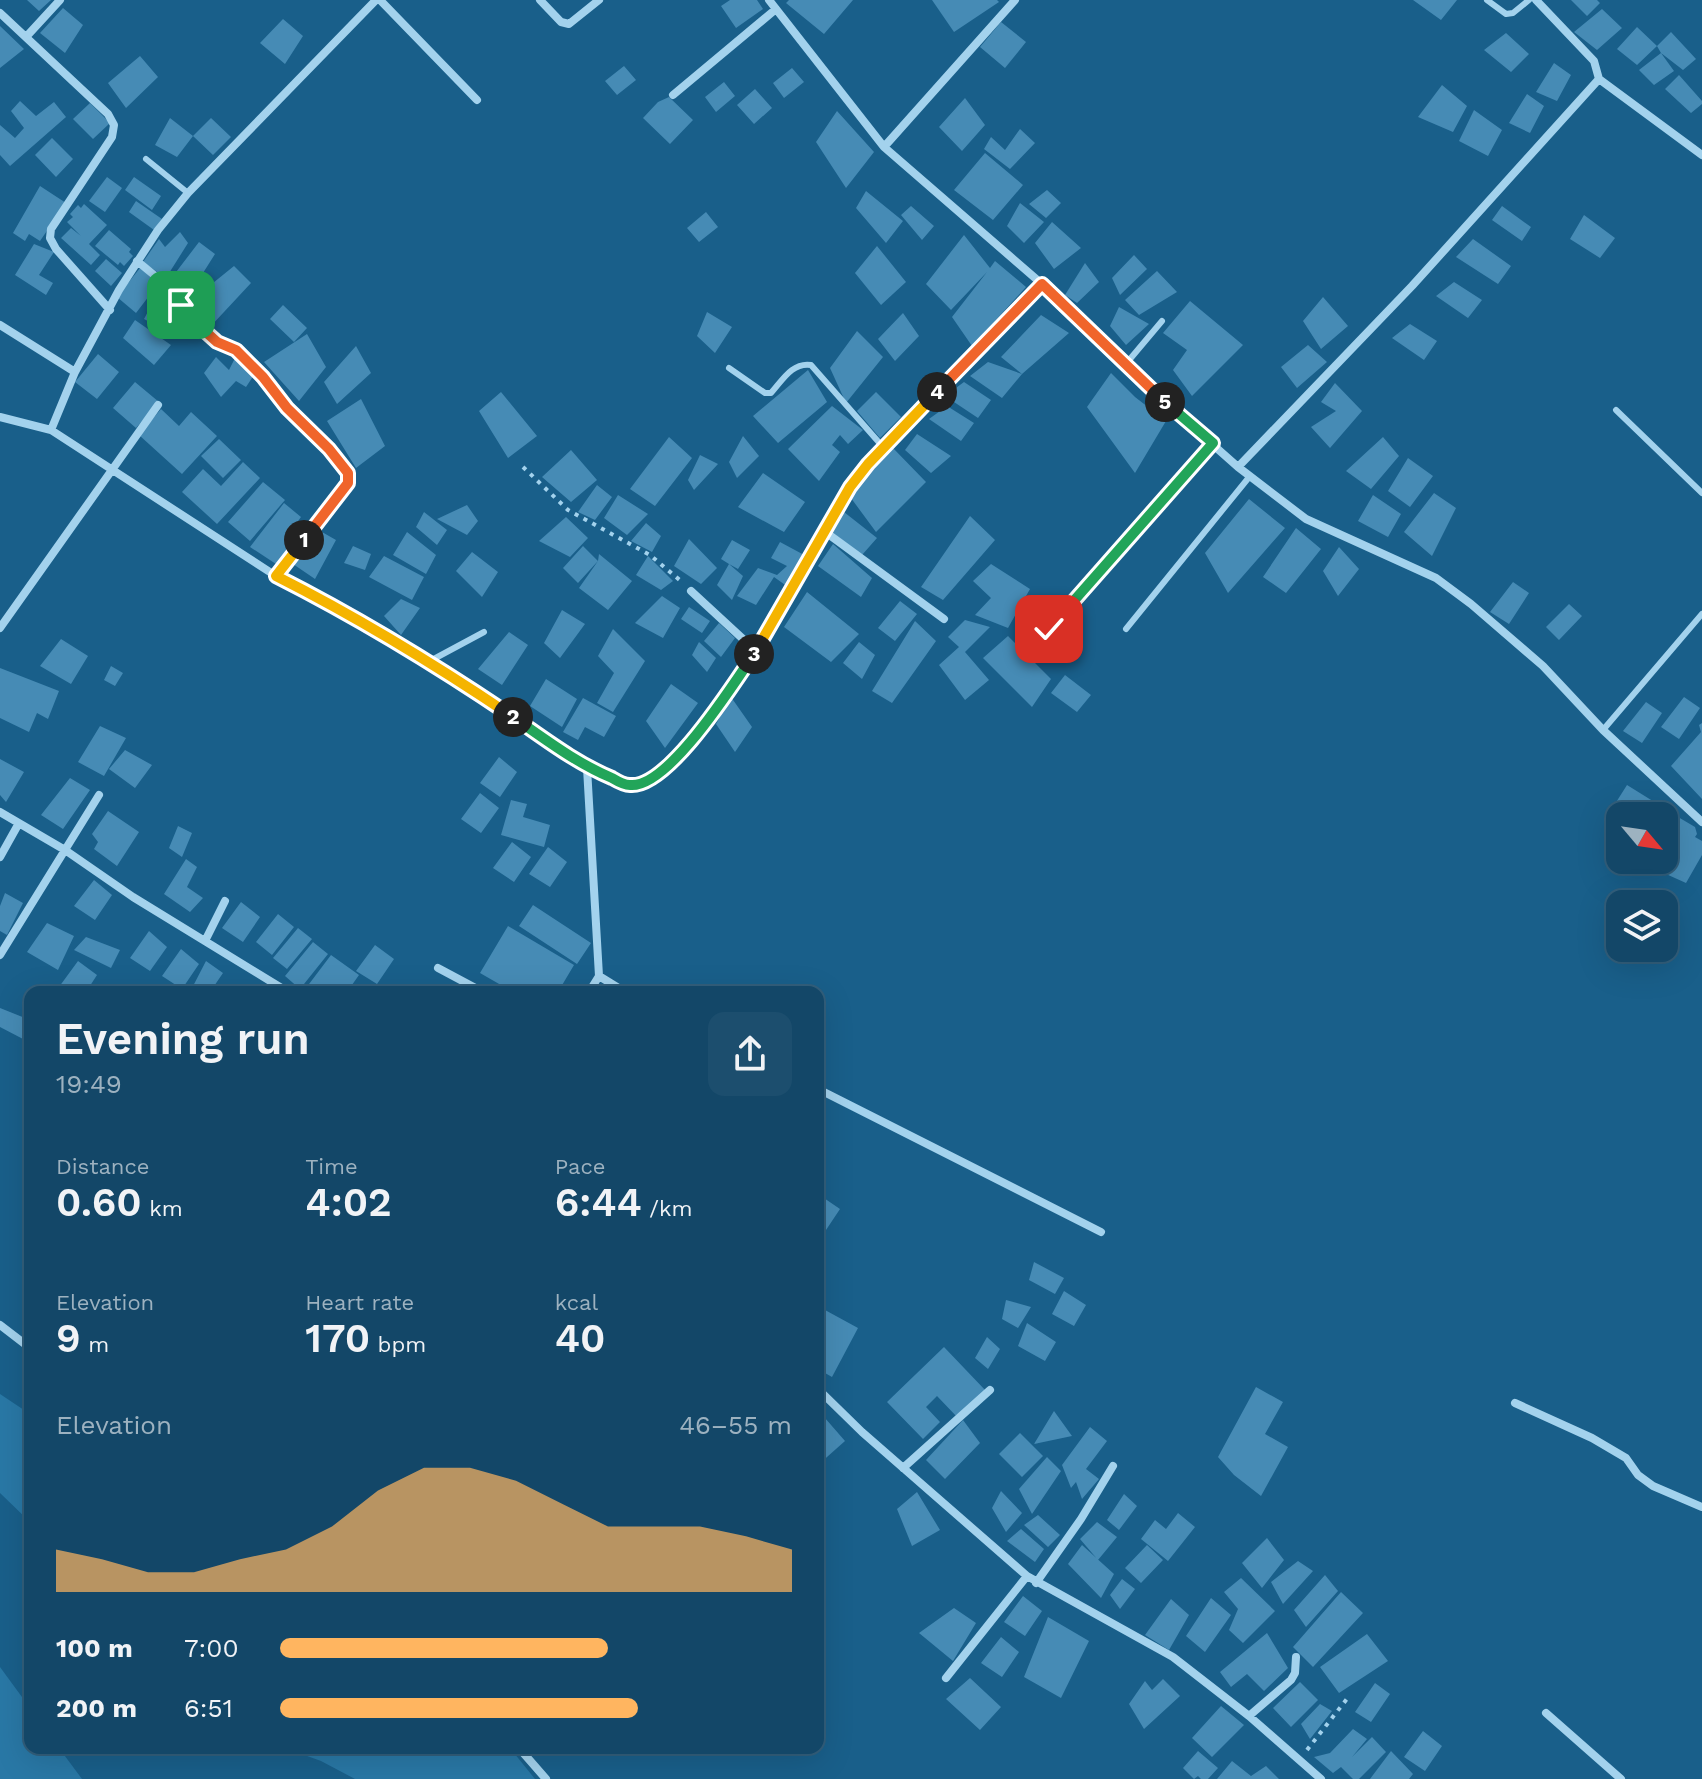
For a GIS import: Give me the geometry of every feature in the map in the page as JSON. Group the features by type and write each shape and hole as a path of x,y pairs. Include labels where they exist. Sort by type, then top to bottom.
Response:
{"street":[{"path":"26,37 60,0"},
{"path":"51,430 75,372 119,290 158,230 188,193 378,0 477,100"},
{"path":"540,0 561,22 569,24 599,0"},
{"path":"769,0 884,147 1042,284 1125,365 1238,467 1306,519 1436,578 1471,604 1543,666 1603,730 1702,822"},
{"path":"884,147 1015,0"},
{"path":"1536,0 1594,61 1599,79 1702,155"},
{"path":"673,95 776,9"},
{"path":"0,13 108,114 114,125 112,137 51,229 50,238 56,249 110,310"},
{"path":"1238,467 1412,286 1599,79"},
{"path":"137,261 174,293 186,314 217,342 236,350 263,377 287,408 329,449 348,473 348,483 276,576"},
{"path":"0,417 51,430 276,576 332,604 430,661 587,768 629,785 643,783 657,775 687,746 756,651 850,487 883,447 1042,284"},
{"path":"0,325 75,372"},
{"path":"0,628 158,405"},
{"path":"824,531 944,619"},
{"path":"691,591 756,651"},
{"path":"587,768 599,976 593,986"},
{"path":"0,955 99,795"},
{"path":"0,812 278,986"},
{"path":"0,857 19,823"},
{"path":"205,941 225,901"},
{"path":"438,968 472,986"},
{"path":"599,976 615,986"},
{"path":"824,1092 1101,1232"},
{"path":"0,1325 24,1343"},
{"path":"903,1468 990,1390"},
{"path":"824,1395 1036,1583 1173,1657 1249,1716 1321,1779"},
{"path":"1515,1403 1592,1438 1626,1458 1638,1475 1653,1486 1702,1507"},
{"path":"1036,1583 1081,1519 1113,1466"},
{"path":"946,1678 1027,1576"},
{"path":"1249,1716 1291,1680 1295,1673 1296,1657"},
{"path":"1546,1713 1621,1779"},
{"path":"524,1754 546,1779"}],"lane":[{"path":"1487,0 1506,14 1513,13 1529,0"},
{"path":"146,159 188,193"},
{"path":"1125,365 1162,321"},
{"path":"729,368 765,393 771,393 793,368 802,363 811,365 883,447"},
{"path":"1616,410 1702,493"},
{"path":"1126,629 1250,476"},
{"path":"1603,730 1702,614"},
{"path":"430,661 484,632"}],"path":[{"path":"1049,629 1213,443"},
{"path":"523,467 568,510 650,555 691,591"},
{"path":"1299,1761 1350,1695"}],"shaded area":[{"path":"0,1394 24,1410 24,1516 0,1493"},
{"path":"0,1667 24,1700 24,1754 63,1754 82,1779 0,1779"},
{"path":"302,1754 515,1754 535,1779 355,1779"}],"building":[{"path":"27,0 51,0 39,11"},
{"path":"730,0 757,0 763,9 736,28 721,6"},
{"path":"789,0 853,0 824,34 786,3"},
{"path":"932,0 997,0 999,2 954,32"},
{"path":"1413,0 1457,0 1441,20"},
{"path":"1571,0 1597,0 1600,3 1587,16"},
{"path":"63,8 83,25 65,53 40,33"},
{"path":"1602,9 1622,28 1597,50 1574,32"},
{"path":"283,19 303,36 285,64 260,43"},
{"path":"1001,22 1026,42 1005,68 980,47"},
{"path":"0,26 24,49 0,68"},
{"path":"1637,27 1657,46 1637,65 1617,49"},
{"path":"1671,32 1696,59 1683,70 1661,53 1657,46"},
{"path":"1506,33 1529,54 1511,72 1484,50"},
{"path":"1661,53 1674,71 1654,85 1639,70"},
{"path":"140,56 158,77 126,108 108,83"},
{"path":"1554,63 1571,75 1557,101 1536,92"},
{"path":"624,66 636,80 617,95 605,81"},
{"path":"792,68 804,82 784,98 773,83"},
{"path":"1679,75 1702,101 1691,113 1665,89"},
{"path":"724,82 735,96 716,112 705,97"},
{"path":"1442,85 1467,106 1453,132 1418,117"},
{"path":"755,89 772,108 754,124 737,105"},
{"path":"1527,94 1544,106 1530,133 1509,123"},
{"path":"669,97 693,120 670,144 643,118 658,102"},
{"path":"965,98 985,125 962,151 939,127"},
{"path":"20,101 36,116 54,102 66,117 10,166 0,155 0,125 15,138 24,128 11,111"},
{"path":"90,103 110,123 93,139 73,119"},
{"path":"1474,110 1502,130 1488,156 1459,141"},
{"path":"837,111 874,152 846,188 816,142"},
{"path":"170,118 193,136 177,157 155,145"},
{"path":"211,118 231,137 213,155 193,136"},
{"path":"1020,129 1035,143 1010,169 984,149 991,137 1005,150"},
{"path":"52,138 73,159 56,177 35,155"},
{"path":"985,153 1023,185 993,220 954,190"},
{"path":"107,177 122,188 105,212 89,201"},
{"path":"134,177 161,196 152,210 125,190"},
{"path":"40,186 66,203 40,241 29,234 25,241 13,233"},
{"path":"1047,190 1061,203 1046,218 1029,204"},
{"path":"866,191 903,221 886,243 856,208"},
{"path":"136,201 162,219 154,230 129,212"},
{"path":"1020,203 1044,222 1024,243 1007,226"},
{"path":"84,204 107,225 89,244 100,255 91,265 61,238 71,228 81,236 67,222 78,205 81,208"},
{"path":"911,206 934,226 922,240 901,215"},
{"path":"1502,206 1531,227 1522,241 1492,220"},
{"path":"706,212 718,227 699,242 687,228"},
{"path":"1584,215 1615,238 1600,258 1570,239"},
{"path":"1052,222 1081,248 1054,269 1035,243"},
{"path":"109,230 131,249 129,252 133,256 124,266 120,262 118,265 95,246"},
{"path":"180,232 188,243 166,278 143,262 159,239 165,247"},
{"path":"964,235 990,268 995,261 1026,287 972,346 952,317 987,272 951,310 926,284"},
{"path":"1473,239 1511,266 1498,284 1456,257"},
{"path":"199,242 215,254 191,292 170,280"},
{"path":"34,244 54,252 39,275 53,283 46,295 15,275"},
{"path":"877,246 906,282 881,305 855,273"},
{"path":"1134,255 1147,269 1120,295 1112,278"},
{"path":"106,259 122,273 111,286 95,271"},
{"path":"1085,263 1099,282 1077,303 1065,295"},
{"path":"234,266 251,283 210,327 187,304"},
{"path":"140,268 159,283 136,313 117,297"},
{"path":"1157,271 1177,292 1139,315 1125,300"},
{"path":"1454,282 1482,300 1468,318 1436,296"},
{"path":"160,289 180,306 161,328 144,319"},
{"path":"1323,297 1348,326 1321,349 1303,321"},
{"path":"1190,301 1243,345 1192,396 1173,370 1187,350 1163,333"},
{"path":"283,305 307,328 294,342 270,319"},
{"path":"1119,307 1149,324 1126,345 1110,326"},
{"path":"707,312 732,327 715,353 697,336"},
{"path":"903,313 919,336 895,361 878,339"},
{"path":"1041,315 1069,333 1022,374 1001,357"},
{"path":"135,320 171,345 154,365 123,338"},
{"path":"1410,324 1437,341 1424,360 1392,338"},
{"path":"857,331 883,357 846,403 830,368"},
{"path":"307,334 326,367 299,401 264,362"},
{"path":"1308,345 1327,362 1297,388 1281,367"},
{"path":"356,346 371,373 337,404 324,382"},
{"path":"98,354 119,372 97,399 75,382"},
{"path":"216,357 229,370 235,358 254,375 246,387 236,381 221,397 204,373"},
{"path":"988,362 1022,374 1002,398 970,376"},
{"path":"808,370 827,402 778,443 753,416"},
{"path":"1111,373 1166,421 1135,473 1087,407"},
{"path":"135,382 159,402 136,428 113,408"},
{"path":"964,382 991,400 978,418 945,396"},
{"path":"1335,383 1362,411 1330,448 1311,427 1336,411 1321,402"},
{"path":"501,392 537,436 508,458 479,411"},
{"path":"876,392 901,417 880,438 857,411"},
{"path":"361,399 385,446 356,468 327,421"},
{"path":"832,406 863,430 848,444 840,435 832,445 840,452 819,481 788,449"},
{"path":"947,406 974,423 961,441 929,419"},
{"path":"161,409 179,426 191,412 217,436 182,474 139,435"},
{"path":"917,434 951,456 931,473 905,450"},
{"path":"743,436 759,456 737,478 729,462"},
{"path":"669,437 692,458 655,506 630,489"},
{"path":"1383,437 1399,456 1371,489 1346,471"},
{"path":"219,439 241,460 223,478 201,456"},
{"path":"892,447 926,482 876,532 848,494"},
{"path":"571,450 597,480 571,502 542,477"},
{"path":"700,455 718,464 694,490 688,480"},
{"path":"1408,458 1433,476 1410,507 1388,491"},
{"path":"243,462 260,478 217,524 182,492 203,469 221,486"},
{"path":"763,473 805,502 784,532 738,507"},
{"path":"263,482 285,500 250,541 228,522"},
{"path":"597,485 612,497 595,520 578,512"},
{"path":"1434,493 1456,508 1432,556 1404,532"},
{"path":"618,495 648,514 627,535 604,518"},
{"path":"1373,495 1401,514 1388,537 1358,521"},
{"path":"1249,499 1285,528 1228,593 1205,553"},
{"path":"284,503 301,517 285,539 293,545 279,566 250,547"},
{"path":"467,505 478,521 467,535 437,519"},
{"path":"424,512 447,530 437,545 416,527"},
{"path":"844,512 877,538 862,555 832,532"},
{"path":"970,516 995,540 943,600 921,587"},
{"path":"566,517 588,538 570,557 539,541"},
{"path":"646,523 661,536 652,552 631,541"},
{"path":"315,528 336,540 315,579 293,564"},
{"path":"1296,528 1321,549 1286,593 1263,577"},
{"path":"407,532 436,555 426,574 393,555"},
{"path":"689,539 717,568 701,584 674,566"},
{"path":"732,540 750,550 738,569 721,559"},
{"path":"780,542 806,556 788,587 774,577 756,605 737,596 758,568 777,575 787,566 771,558"},
{"path":"833,544 872,578 861,597 818,566"},
{"path":"353,546 371,554 365,570 344,563"},
{"path":"583,546 598,561 578,583 563,568"},
{"path":"1339,547 1359,569 1338,596 1323,571"},
{"path":"472,552 498,572 482,597 456,571"},
{"path":"599,554 632,581 608,610 579,588 598,561"},
{"path":"384,556 424,577 412,600 369,577"},
{"path":"648,556 673,581 661,590 636,575"},
{"path":"729,564 743,576 732,600 717,585"},
{"path":"991,564 1030,589 1008,628 975,615 991,598 973,581"},
{"path":"1513,582 1529,593 1509,624 1490,612"},
{"path":"807,592 859,634 831,662 784,627"},
{"path":"662,596 680,608 663,638 635,623"},
{"path":"401,599 420,608 401,635 384,616"},
{"path":"900,601 917,614 895,641 878,628"},
{"path":"1569,604 1582,616 1559,640 1546,627"},
{"path":"689,607 710,621 702,633 681,619"},
{"path":"562,610 585,624 560,658 544,643"},
{"path":"965,620 990,627 965,652 989,680 965,700 939,665 959,647 948,637"},
{"path":"915,621 936,641 892,703 872,691"},
{"path":"719,623 735,638 721,657 704,641"},
{"path":"613,629 645,661 613,712 597,703 614,673 598,656"},
{"path":"509,632 528,645 502,685 478,669"},
{"path":"1008,636 1051,679 1032,707 983,658"},
{"path":"61,639 88,656 71,684 40,666"},
{"path":"699,642 716,658 707,672 692,655"},
{"path":"859,642 875,655 862,679 843,663"},
{"path":"111,666 123,673 115,686 104,680"},
{"path":"0,668 59,691 48,719 37,713 29,732 0,718"},
{"path":"1065,675 1091,695 1077,712 1051,693"},
{"path":"546,679 577,699 562,727 530,706"},
{"path":"671,684 698,703 665,748 646,721"},
{"path":"731,697 752,727 735,752 716,724"},
{"path":"1684,697 1700,708 1679,739 1661,727"},
{"path":"583,698 616,716 604,737 585,727 578,740 563,732"},
{"path":"1646,702 1662,713 1642,743 1623,731"},
{"path":"1702,723 1702,799 1671,766 1701,732 1699,725"},
{"path":"100,726 126,738 104,776 78,762"},
{"path":"125,750 152,765 135,788 109,769"},
{"path":"499,757 517,772 500,797 480,783"},
{"path":"0,759 24,772 6,802 0,795"},
{"path":"70,778 90,790 63,829 41,815"},
{"path":"1627,785 1654,802 1616,802"},
{"path":"480,793 499,808 481,833 461,819"},
{"path":"511,800 527,804 523,817 550,825 544,847 501,835"},
{"path":"108,811 139,832 117,866 94,849 98,842 92,834"},
{"path":"1678,817 1695,827 1695,837 1702,841 1702,855 1686,883 1666,874 1678,874"},
{"path":"178,826 192,833 182,857 169,848"},
{"path":"512,842 531,857 514,882 493,868"},
{"path":"548,847 567,862 550,887 529,874"},
{"path":"186,859 197,867 187,887 203,898 190,912 164,894"},
{"path":"94,880 112,895 95,920 74,906"},
{"path":"5,893 23,903 7,935 0,931 0,906"},
{"path":"241,902 260,917 243,942 222,928"},
{"path":"533,905 591,943 577,964 519,926"},
{"path":"278,914 294,927 272,955 256,942"},
{"path":"47,923 74,936 58,970 27,952"},
{"path":"508,926 574,965 562,986 503,986 480,973"},
{"path":"298,928 312,939 287,969 273,958"},
{"path":"149,931 167,947 150,971 130,958"},
{"path":"86,937 120,950 111,968 74,950"},
{"path":"313,942 328,954 302,986 297,986 285,976"},
{"path":"375,945 394,959 377,984 356,971"},
{"path":"181,949 199,964 184,986 177,986 162,976"},
{"path":"331,955 359,975 351,986 308,986"},
{"path":"78,961 97,975 90,986 60,986"},
{"path":"206,961 223,973 214,986 193,986"},
{"path":"0,1008 24,1018 23,1039 0,1027"},
{"path":"824,1198 840,1209 824,1233"},
{"path":"1034,1262 1064,1278 1055,1294 1029,1280"},
{"path":"1064,1291 1086,1305 1074,1326 1052,1314"},
{"path":"1006,1300 1031,1307 1018,1328 1002,1319"},
{"path":"824,1312 858,1328 832,1377 824,1372"},
{"path":"1027,1323 1056,1342 1045,1361 1018,1346"},
{"path":"987,1337 1000,1349 988,1369 975,1358"},
{"path":"944,1347 986,1391 958,1418 937,1396 926,1407 940,1422 923,1439 887,1402"},
{"path":"1256,1387 1283,1402 1265,1434 1288,1447 1261,1496 1234,1475 1218,1457"},
{"path":"1054,1411 1072,1436 1034,1444"},
{"path":"824,1417 845,1441 824,1460"},
{"path":"963,1420 980,1443 945,1479 926,1460"},
{"path":"1090,1427 1107,1441 1086,1469 1099,1479 1082,1499 1076,1482 1071,1488 1062,1465"},
{"path":"1020,1433 1043,1456 1022,1477 999,1454"},
{"path":"1047,1457 1061,1471 1032,1514 1019,1489"},
{"path":"1001,1491 1022,1513 1006,1532 992,1508"},
{"path":"917,1492 940,1530 912,1546 897,1509"},
{"path":"1124,1494 1137,1506 1119,1530 1107,1520"},
{"path":"1178,1513 1195,1527 1168,1561 1141,1539 1155,1520 1166,1529"},
{"path":"1038,1515 1060,1535 1048,1547 1024,1525"},
{"path":"1097,1522 1117,1537 1098,1560 1080,1539"},
{"path":"1021,1529 1044,1549 1035,1562 1007,1541"},
{"path":"1267,1538 1284,1560 1262,1588 1242,1563"},
{"path":"1082,1545 1114,1574 1101,1598 1068,1564"},
{"path":"1147,1545 1163,1560 1141,1583 1125,1568"},
{"path":"1298,1561 1313,1571 1283,1604 1271,1582"},
{"path":"1325,1575 1338,1591 1306,1627 1294,1610"},
{"path":"1241,1578 1275,1611 1243,1643 1229,1630 1238,1609 1224,1592"},
{"path":"1122,1579 1135,1589 1120,1609 1110,1595"},
{"path":"1341,1592 1363,1613 1313,1667 1293,1647"},
{"path":"1023,1596 1042,1611 1025,1636 1004,1622"},
{"path":"1211,1598 1231,1615 1205,1652 1186,1636"},
{"path":"1171,1599 1189,1615 1169,1650 1145,1635"},
{"path":"954,1608 976,1623 953,1661 919,1633"},
{"path":"1048,1617 1089,1641 1061,1698 1024,1677"},
{"path":"1267,1633 1288,1668 1264,1691 1247,1674 1231,1687 1220,1672"},
{"path":"1367,1634 1388,1661 1339,1693 1320,1667"},
{"path":"1001,1637 1019,1652 1002,1677 981,1663"},
{"path":"970,1678 1001,1707 980,1730 946,1699"},
{"path":"1163,1679 1180,1696 1144,1729 1129,1704 1145,1681 1152,1690"},
{"path":"1300,1682 1318,1700 1291,1727 1273,1708"},
{"path":"1375,1683 1390,1694 1371,1722 1355,1712"},
{"path":"1320,1704 1332,1711 1310,1739 1301,1724"},
{"path":"1221,1706 1244,1725 1212,1757 1192,1738"},
{"path":"1353,1729 1367,1739 1352,1757 1372,1737 1386,1752 1359,1779 1353,1779 1341,1767 1333,1773 1314,1757 1330,1753"},
{"path":"1423,1731 1442,1746 1425,1771 1404,1757"},
{"path":"1198,1751 1218,1768 1208,1779 1198,1776 1194,1779 1183,1768"},
{"path":"1391,1751 1413,1774 1409,1779 1370,1779"},
{"path":"1232,1761 1251,1776 1266,1766 1279,1779 1217,1779"}],"route":[{"path":"181,305 186,314 217,342 236,350 263,377 287,408 329,449 348,473 348,483 276,576 332,604 430,661 587,768 629,785 643,783 657,775 687,746 756,651 850,487 868,464 1042,284 1142,382 1213,443 1049,629"}]}
